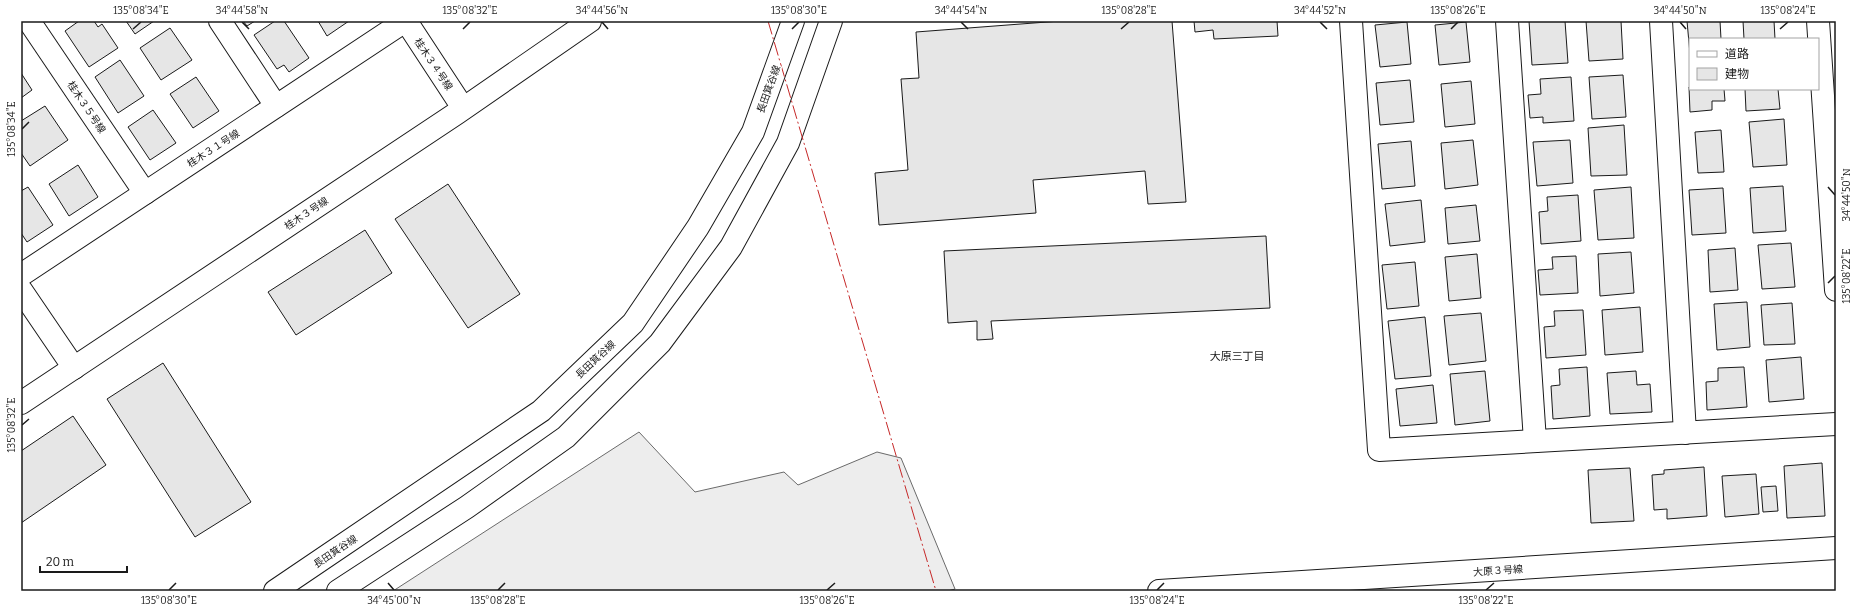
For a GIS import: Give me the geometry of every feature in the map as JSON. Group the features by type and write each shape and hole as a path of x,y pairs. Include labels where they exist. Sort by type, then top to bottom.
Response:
{"street":[{"name":"桂木３５号線","path":"29,21 144,193"},
{"path":"220,21 276,106"},
{"name":"桂木３１号線","path":"21,275 405,21"},
{"name":"桂木３４号線","path":"405,21 463,108"},
{"name":"桂木３号線","path":"21,403 463,108 590,21"},
{"name":"長田箕谷線","path":"275,591 541,411 634,323 698,227 753,132 794,21"},
{"path":"338,591 467,507 566,437 660,343 732,247 788,143 831,21"},
{"path":"1351,21 1379,450 1836,424"},
{"path":"1507,21 1535,441"},
{"path":"1661,21 1685,433"},
{"path":"1818,21 1836,290"},
{"path":"21,290 74,368"},
{"name":"大原３号線","path":"1159,591 1836,548"}],"shaded area":[{"path":"639,432 695,492 784,472 798,485 877,452 901,458 955,589 948,591 393,591"}],"building":[{"path":"79,21 94,21 98,27 102,24 118,48 89,67 65,31"},
{"path":"126,21 154,21 135,34"},
{"path":"243,21 255,21 247,26"},
{"path":"275,21 284,21 309,58 289,72 284,65 277,69 254,35"},
{"path":"318,21 349,21 327,36"},
{"path":"1060,21 1172,21 1186,202 1148,204 1145,171 1033,180 1036,213 879,225 875,173 908,170 901,79 919,78 916,32"},
{"path":"1194,21 1277,21 1278,36 1214,39 1213,30 1195,32"},
{"path":"1529,21 1565,21 1568,63 1532,65"},
{"path":"1586,21 1621,21 1623,59 1589,61"},
{"path":"1687,21 1720,21 1721,38 1689,38 1689,43"},
{"path":"1743,21 1774,21 1775,38 1744,38"},
{"path":"1407,22 1411,64 1380,67 1375,25"},
{"path":"1466,22 1470,62 1439,65 1435,25"},
{"path":"170,28 192,60 161,80 140,48"},
{"path":"120,60 144,96 118,113 95,77"},
{"path":"21,73 32,90 21,98"},
{"path":"1623,75 1626,117 1592,119 1589,77"},
{"path":"196,77 219,111 193,128 170,94"},
{"path":"1571,77 1574,121 1543,123 1543,117 1530,118 1528,95 1541,94 1540,79"},
{"path":"1410,80 1414,122 1380,125 1376,83"},
{"path":"1471,81 1475,124 1445,127 1441,84"},
{"path":"1689,90 1724,90 1725,101 1712,101 1712,110 1690,112"},
{"path":"1745,90 1778,90 1780,109 1746,111"},
{"path":"45,106 68,140 30,166 21,153 21,121"},
{"path":"153,110 176,143 150,160 128,127"},
{"path":"1784,119 1787,165 1753,167 1749,122"},
{"path":"1624,125 1627,175 1591,176 1588,128"},
{"path":"1721,130 1724,172 1698,173 1695,132"},
{"path":"1473,140 1478,185 1445,189 1441,143"},
{"path":"1570,140 1573,183 1537,186 1533,142"},
{"path":"1411,141 1415,186 1382,189 1378,144"},
{"path":"78,165 98,197 69,216 49,184"},
{"path":"448,184 520,294 468,328 395,219"},
{"path":"1783,186 1786,231 1753,233 1750,188"},
{"path":"28,187 53,225 27,242 21,233 21,191"},
{"path":"1631,187 1634,238 1598,240 1594,190"},
{"path":"1723,188 1726,233 1692,235 1689,190"},
{"path":"1578,195 1581,241 1541,244 1539,212 1548,211 1547,197"},
{"path":"1421,200 1425,242 1390,246 1385,204"},
{"path":"1476,205 1480,241 1448,244 1445,208"},
{"path":"365,230 392,273 296,335 268,292"},
{"path":"1266,236 1270,308 991,321 993,339 977,340 977,321 948,323 944,251"},
{"path":"1791,243 1795,287 1762,289 1758,245"},
{"path":"1735,248 1738,290 1710,292 1708,250"},
{"path":"1631,252 1634,293 1600,296 1598,254"},
{"path":"1477,254 1481,298 1449,301 1445,257"},
{"path":"1576,256 1578,293 1540,295 1538,270 1553,269 1552,257"},
{"path":"1415,262 1419,306 1387,309 1382,265"},
{"path":"1747,302 1750,347 1717,350 1714,304"},
{"path":"1792,303 1795,344 1764,345 1761,305"},
{"path":"1640,307 1643,352 1605,355 1602,310"},
{"path":"1583,310 1586,355 1546,358 1544,327 1555,326 1554,311"},
{"path":"1481,313 1486,361 1449,365 1444,316"},
{"path":"1425,317 1431,376 1395,379 1388,321"},
{"path":"1801,357 1804,399 1769,402 1766,360"},
{"path":"163,363 251,502 195,537 107,399"},
{"path":"1587,367 1590,416 1553,419 1551,386 1560,385 1559,369"},
{"path":"1744,367 1747,407 1707,410 1706,382 1718,381 1718,368"},
{"path":"1485,371 1490,421 1455,425 1450,374"},
{"path":"1636,371 1637,385 1650,384 1652,412 1610,414 1607,373"},
{"path":"1433,385 1437,423 1400,426 1396,389"},
{"path":"73,416 106,465 21,523 21,451"},
{"path":"1822,463 1825,516 1787,518 1784,466"},
{"path":"1704,467 1707,516 1667,519 1667,509 1654,510 1652,475 1664,474 1664,470"},
{"path":"1630,468 1634,521 1591,523 1588,470"},
{"path":"1756,474 1759,514 1725,517 1722,476"},
{"path":"1776,486 1778,511 1763,512 1761,487"}],"power":[{"path":"768,21 936,591"}],"district":[{"name":"大原三丁目","path":"1237,356"}]}
